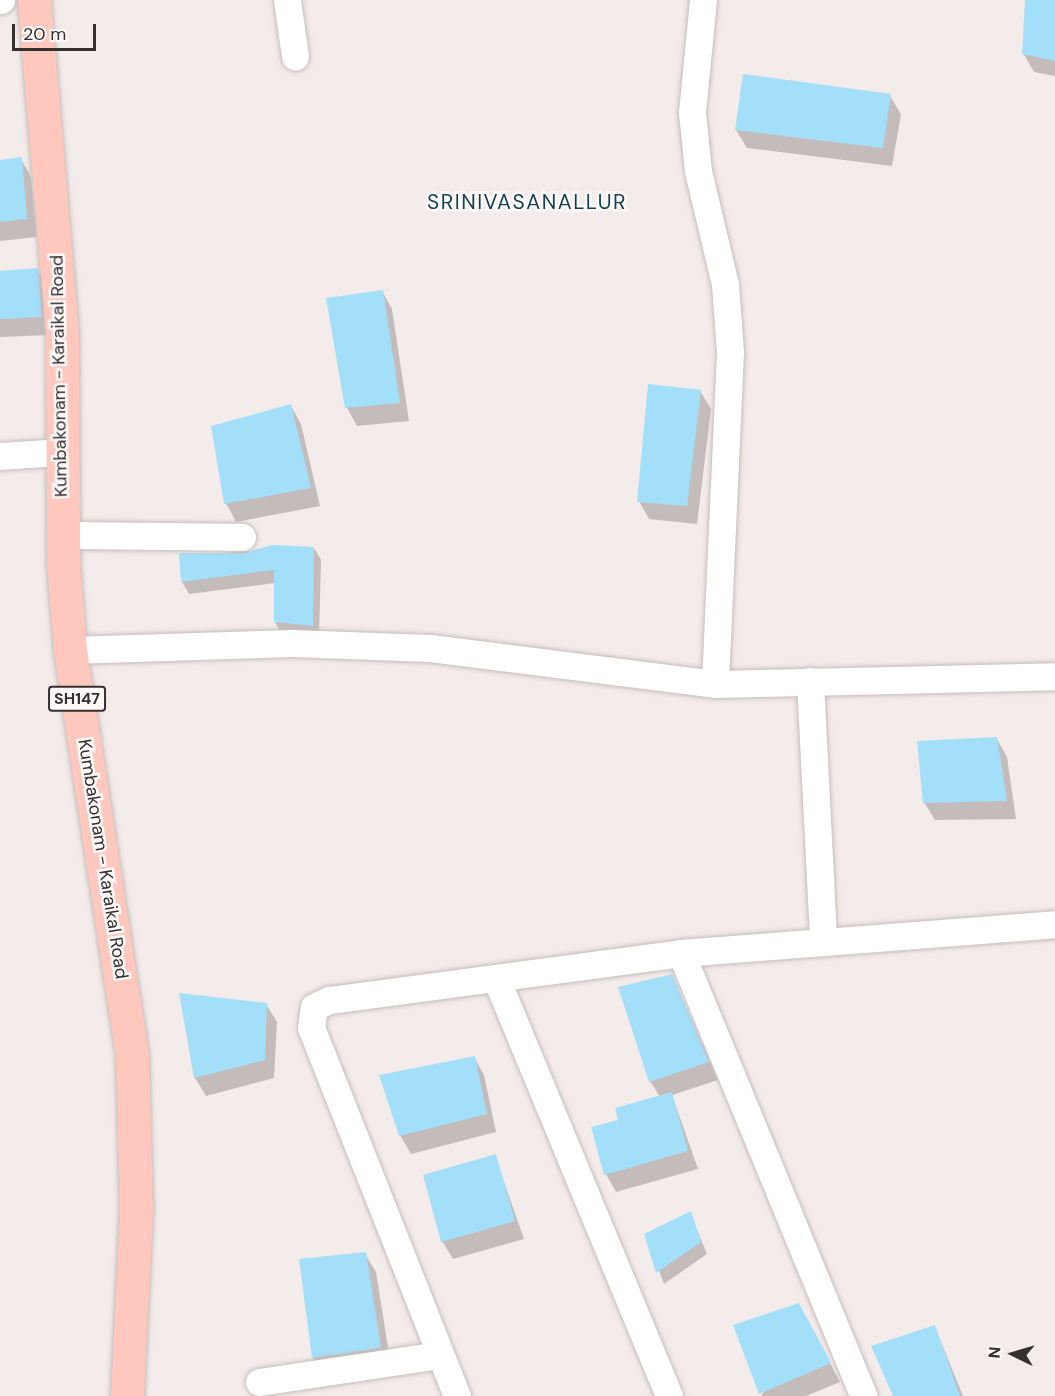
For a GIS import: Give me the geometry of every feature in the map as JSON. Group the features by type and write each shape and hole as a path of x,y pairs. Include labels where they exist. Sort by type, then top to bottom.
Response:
{"main road":[{"name":"Kumbakonam - Karaikal Road","path":"34,0 62,334 62,535 70,650 132,1056 136,1209 127,1396"}],"street":[{"path":"287,0 295,56"},
{"path":"703,0 692,112 698,171 725,284 730,352 715,684"},
{"path":"0,456 62,452"},
{"path":"62,535 242,537"},
{"path":"70,650 292,643 430,648 715,684 1055,676"},
{"path":"810,681 823,942"},
{"path":"457,1396 311,1028 314,1007 496,978 681,953 1055,924"},
{"path":"681,953 864,1396"},
{"path":"496,978 669,1396"},
{"path":"259,1382 440,1355"}],"building":[{"path":"1025,0 1055,0 1055,61 1022,54"},
{"path":"743,74 891,94 883,148 735,130"},
{"path":"22,157 27,219 0,222 0,160"},
{"path":"38,268 42,317 0,319 0,271"},
{"path":"383,290 400,403 345,408 326,298"},
{"path":"648,384 701,390 687,506 637,502"},
{"path":"291,404 311,488 224,504 211,426"},
{"path":"273,545 314,547 313,626 274,622 274,570 181,582 179,553 242,553"},
{"path":"997,737 1007,801 923,803 917,741"},
{"path":"672,974 709,1062 649,1082 618,987"},
{"path":"179,993 267,1003 265,1060 194,1078"},
{"path":"475,1056 487,1114 399,1136 379,1075"},
{"path":"672,1092 688,1151 604,1175 591,1127 618,1120 615,1108"},
{"path":"496,1154 515,1221 441,1242 423,1175"},
{"path":"691,1211 701,1242 656,1273 644,1234"},
{"path":"366,1252 381,1348 312,1358 299,1259"},
{"path":"799,1303 831,1363 759,1394 733,1325"},
{"path":"935,1325 960,1396 893,1396 871,1346"}],"district":[{"name":"SRINIVASANALLUR","path":"527,202"}]}
